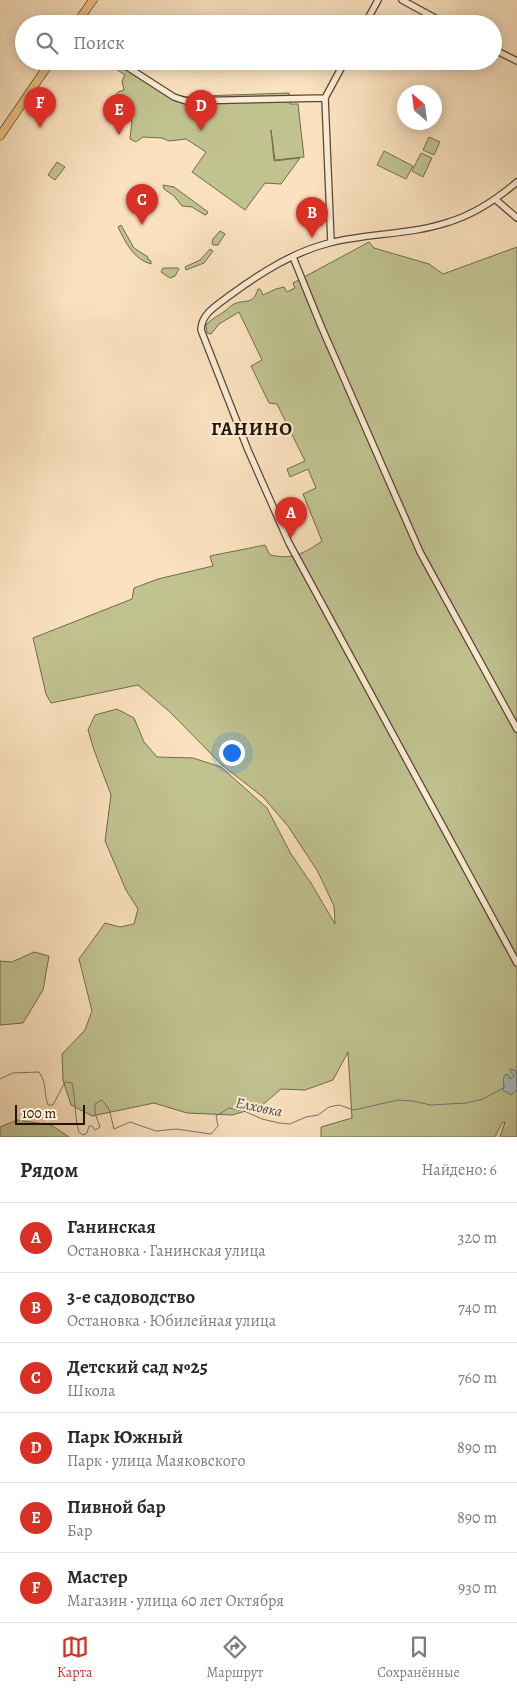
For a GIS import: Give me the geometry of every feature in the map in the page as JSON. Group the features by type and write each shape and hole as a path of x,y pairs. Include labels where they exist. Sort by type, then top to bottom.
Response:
{"main road":[{"path":"82,15 93,0"},
{"path":"0,136 45,70"}],"street":[{"path":"370,15 378,0"},
{"path":"402,0 430,15"},
{"path":"502,54 517,61"},
{"path":"132,70 174,97 186,100 325,98"},
{"path":"330,242 325,98 340,70"},
{"path":"517,182 495,199 467,216 429,228 330,242 293,257 259,276 213,308 201,326 201,332 266,493 297,557 517,963"},
{"path":"495,199 517,218"},
{"path":"293,257 321,326 420,552 517,729"}],"green space":[{"path":"118,70 138,70 174,95 188,97 195,93 201,96 289,93 290,104 298,104 304,157 275,160 271,130 274,161 300,158 281,184 265,183 245,210 192,172 206,152 186,139 169,141 162,138 143,137 136,142 130,139 132,121 109,106 118,92 124,90 122,81 125,75"},
{"path":"429,137 440,142 434,155 423,150"},
{"path":"384,151 413,166 406,179 377,165"},
{"path":"421,153 432,158 423,177 412,171"},
{"path":"57,162 65,167 55,180 48,175"},
{"path":"163,185 174,187 208,212 207,214 205,215 192,207 182,206 174,196 164,189"},
{"path":"121,225 134,248 148,257 151,264 139,258 131,250 118,227"},
{"path":"220,231 225,234 218,245 213,245 213,239"},
{"path":"369,242 374,248 429,264 443,274 517,247 517,1137 500,1137 505,1122 502,1123 495,1137 321,1137 321,1127 352,1118 348,1052 333,1080 305,1090 281,1089 260,1107 232,1115 187,1113 154,1103 92,1116 71,1105 63,1080 62,1054 85,1030 92,1011 79,959 105,923 120,927 134,924 138,909 126,890 105,841 111,795 88,730 95,715 117,709 134,718 144,742 157,757 193,758 221,767 267,808 291,854 335,924 334,906 318,872 288,826 263,797 222,765 170,712 138,685 51,703 46,694 33,638 132,599 134,588 158,579 213,566 210,556 265,545 270,555 285,557 298,555 322,541 303,494 316,488 308,469 290,477 287,469 305,461 277,404 269,403 251,366 262,360 239,312 219,324 211,334 207,333 206,325 234,304 254,298 258,289 260,289 263,295 284,287 287,292 295,288 293,283"},
{"path":"210,249 213,251 204,263 186,270 185,267 200,260"},
{"path":"163,268 179,269 175,276 170,278 161,272"},
{"path":"34,952 49,956 43,990 23,1023 0,1025 0,961 12,962"},
{"path":"17,1120 51,1125 69,1137 0,1137 0,1127"}],"water":[{"path":"511,1069 516,1071 517,1090 511,1095 503,1090 505,1075 508,1074 510,1079 514,1076 510,1071"}],"waterway":[{"name":"Елховка","path":"0,1079 13,1073 39,1072 44,1081 48,1105 53,1105 65,1082 72,1083 77,1126 79,1132 83,1135 87,1133 89,1126 92,1126 95,1130 100,1127 95,1113 95,1104 102,1100 109,1109 114,1129 130,1122 156,1131 176,1129 211,1134 218,1126 216,1116 229,1108 244,1111 262,1119 290,1124 306,1117 318,1115 329,1107 339,1105 354,1110 398,1100 431,1105 466,1103 483,1099 505,1087"}],"place":[{"name":"Мастер","path":"40,128"},
{"name":"Парк Южный","path":"201,131"},
{"name":"Пивной бар","path":"119,135"},
{"name":"Детский сад №25","path":"142,225"},
{"name":"3-е садоводство","path":"312,238"},
{"name":"Ганинская","path":"291,538"}],"district":[{"name":"ГАНИНО","path":"252,428"}]}
